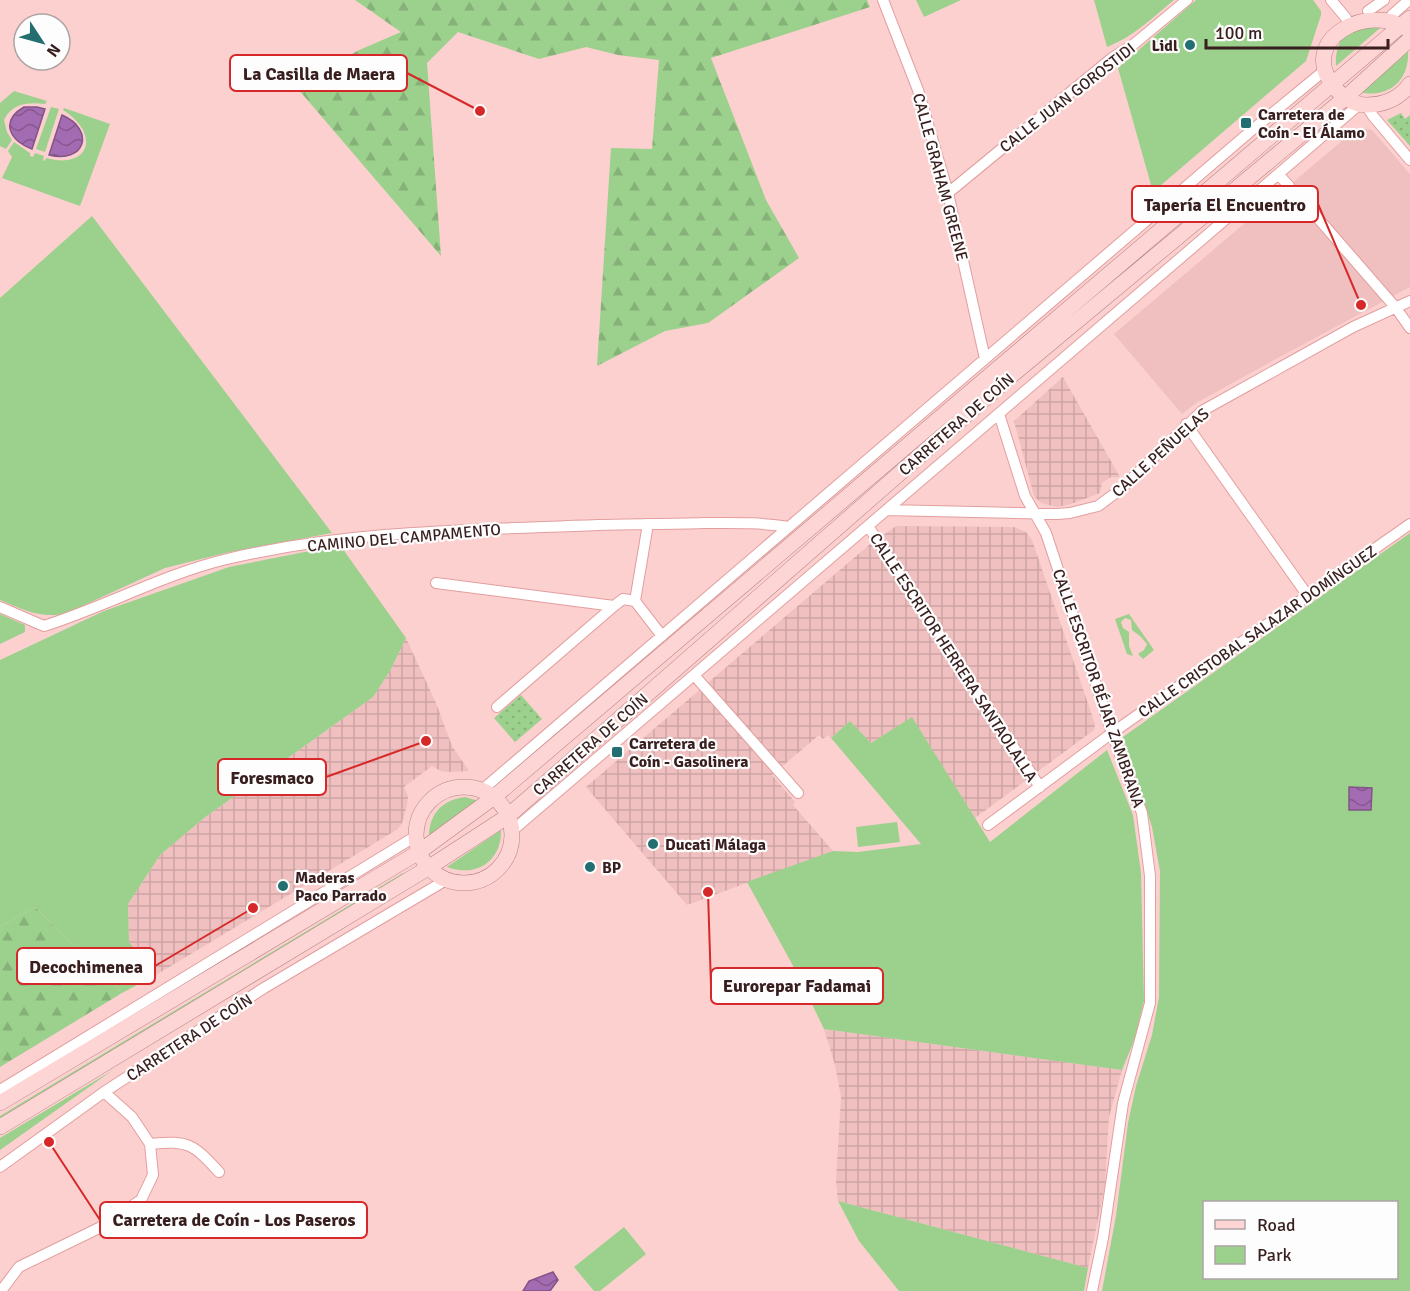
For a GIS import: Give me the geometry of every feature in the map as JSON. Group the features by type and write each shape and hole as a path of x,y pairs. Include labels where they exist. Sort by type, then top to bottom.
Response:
{"main road":[{"path":"0,1103 418,852 1332,85 1404,22 1381,12 1368,11 1346,18 1335,28 1327,41 1324,55 1325,70 1332,85 1357,102 1385,103 1396,98 1410,84"},
{"name":"CARRETERA DE COÍN","path":"0,1128 428,868 508,816 1011,376 1357,102 1410,39"},
{"path":"467,787 488,794 502,805 508,816 512,831 507,857 496,871 481,880 464,884 446,880 428,868 418,852 416,836 418,821 425,807 436,795 451,789 467,787"}],"street":[{"name":"CALLE GRAHAM GREENE","path":"884,0 918,90 948,193 985,358"},
{"name":"CALLE JUAN GOROSTIDI","path":"948,193 1112,58 1134,44 1187,0"},
{"path":"1331,0 1346,18"},
{"path":"1368,11 1384,0"},
{"path":"1404,22 1409,0"},
{"name":"CARRETERA DE COÍN","path":"488,794 662,636 1325,70"},
{"path":"1357,102 1373,116 1410,159"},
{"name":"CARRETERA DE COÍN","path":"512,831 1278,174 1357,102"},
{"path":"1278,174 1289,186"},
{"path":"1303,201 1396,308 1410,328"},
{"name":"CALLE PEÑUELAS","path":"886,510 1070,513 1098,506 1121,489 1202,411 1353,327 1410,301"},
{"name":"CALLE ESCRITOR BÉJAR ZAMBRANA","path":"999,414 1025,496 1046,533 1112,733 1142,813 1150,876 1150,1003 1123,1103 1103,1238 1092,1291"},
{"path":"1186,424 1308,596"},
{"name":"CAMINO DEL CAMPAMENTO","path":"0,607 44,626 79,615 160,579 227,559 330,540 436,531 648,524 762,522 789,527"},
{"path":"648,524 636,601 662,636"},
{"name":"CALLE CRISTOBAL SALAZAR DOMÍNGUEZ","path":"988,825 1112,733 1410,524"},
{"name":"CALLE ESCRITOR HERRERA SANTAOLALLA","path":"868,526 1040,787"},
{"path":"436,583 614,606"},
{"path":"496,707 614,606 623,600 636,601"},
{"path":"694,675 798,793"},
{"path":"0,1090 416,836"},
{"name":"CARRETERA DE COÍN","path":"0,1167 104,1092 264,988 446,880"},
{"path":"1,1291 19,1267 99,1228 141,1200 153,1175 150,1144 132,1117 104,1092"},
{"path":"150,1144 176,1142 196,1148 219,1172"}],"shaded area":[{"path":"1356,129 1372,130 1410,174 1410,287 1196,403 1182,414 1114,334"},
{"path":"1063,377 1120,477 1111,477 1102,483 1100,493 1057,507 1041,503 1034,496 1014,421"},
{"path":"896,526 1014,527 1026,532 1032,540 1095,724 1094,730 975,818 912,718 871,743 850,721 831,738 828,735 823,739 819,735 772,775 795,802 793,805 833,851 687,905 586,787 869,545"},
{"path":"406,638 436,703 452,746 469,771 447,772 432,766 404,787 408,796 407,805 398,829 156,975 129,942 128,904 160,855 204,818 373,697 390,671"},
{"path":"824,1029 1122,1070 1109,1117 1105,1185 1088,1268 838,1201 836,1181 841,1097 835,1065"}],"green space":[{"path":"355,0 867,0 870,7 711,58 766,200 799,258 708,323 665,331 597,366 611,148 652,149 659,60 618,55 586,47 539,59 458,32 427,63 441,256 298,89 357,51 401,32"},
{"path":"916,0 961,0 924,17"},
{"path":"1094,0 1174,0 1134,32 1107,47"},
{"path":"1196,0 1313,0 1321,11 1321,15 1306,61 1153,192 1118,68"},
{"path":"1387,22 1336,66 1338,48 1345,31"},
{"path":"1408,50 1405,71 1395,85 1380,93 1360,92"},
{"path":"14,91 47,101 45,104 21,105 7,114 4,120 12,140 6,149 0,146 0,103"},
{"path":"51,107 59,109 45,152 36,149"},
{"path":"64,108 110,124 80,206 2,178 12,157 8,151 14,142 30,153 30,156 33,157 35,153 44,156 45,161 46,158 73,159 81,154 85,148 86,139 83,129 63,110"},
{"path":"1401,113 1405,119 1410,115 1410,146 1387,120"},
{"path":"92,216 332,533 225,553 165,568 65,614 47,615 24,610 0,600 0,298"},
{"path":"1410,533 1410,1291 1102,1291 1116,1216 1128,1123 1136,1086 1152,1035 1159,997 1160,871 1152,827 1123,737"},
{"path":"340,545 406,638 390,671 373,697 204,818 160,855 128,904 129,942 156,975 122,993 35,907 0,927 0,660 104,611 229,567"},
{"path":"0,614 25,625 25,632 0,644"},
{"path":"1129,614 1154,650 1143,659 1138,654 1147,644 1132,630 1131,620 1125,618 1121,622 1123,628 1129,632 1129,646 1133,656 1127,654 1115,619"},
{"path":"521,695 542,719 515,742 494,718"},
{"path":"912,717 990,842 1107,750 1133,815 1141,873 1144,1001 1135,1038 1122,1070 824,1029 797,973 747,882 833,851 858,852 921,844 831,738 850,721 871,743"},
{"path":"465,797 482,802 429,837 431,821 438,810 450,801"},
{"path":"897,822 900,842 858,847 856,827"},
{"path":"501,830 497,850 485,864 468,870 447,867"},
{"path":"403,873 404,875 0,1119 0,1116"},
{"path":"35,907 122,993 0,1067 0,927"},
{"path":"113,1070 0,1150 0,1138"},
{"path":"838,1201 1088,1268 1084,1291 899,1291 859,1241"},
{"path":"624,1227 646,1254 600,1291 594,1291 574,1267"}],"water":[{"path":"24,107 45,109 32,149 18,141 10,130 12,118"},
{"path":"62,115 73,121 79,129 82,144 71,155 49,155"},
{"path":"1349,787 1372,788 1371,810 1349,810"},
{"path":"553,1272 558,1280 550,1291 523,1291 529,1281"}],"tunnel":[{"path":"1289,186 1303,201"}],"place":[{"name":"Lidl","path":"1190,45"},
{"name":"La Casilla de Maera","path":"480,111"},
{"name":"Carretera de Coín - El Álamo","path":"1246,123"},
{"name":"Tapería El Encuentro","path":"1361,305"},
{"name":"Foresmaco","path":"426,741"},
{"name":"Carretera de Coín - Gasolinera","path":"617,752"},
{"name":"Ducati Málaga","path":"653,844"},
{"name":"BP","path":"590,867"},
{"name":"Maderas Paco Parrado","path":"283,886"},
{"name":"Eurorepar Fadamai","path":"708,892"},
{"name":"Decochimenea","path":"253,908"},
{"name":"Carretera de Coín - Los Paseros","path":"49,1142"}]}
